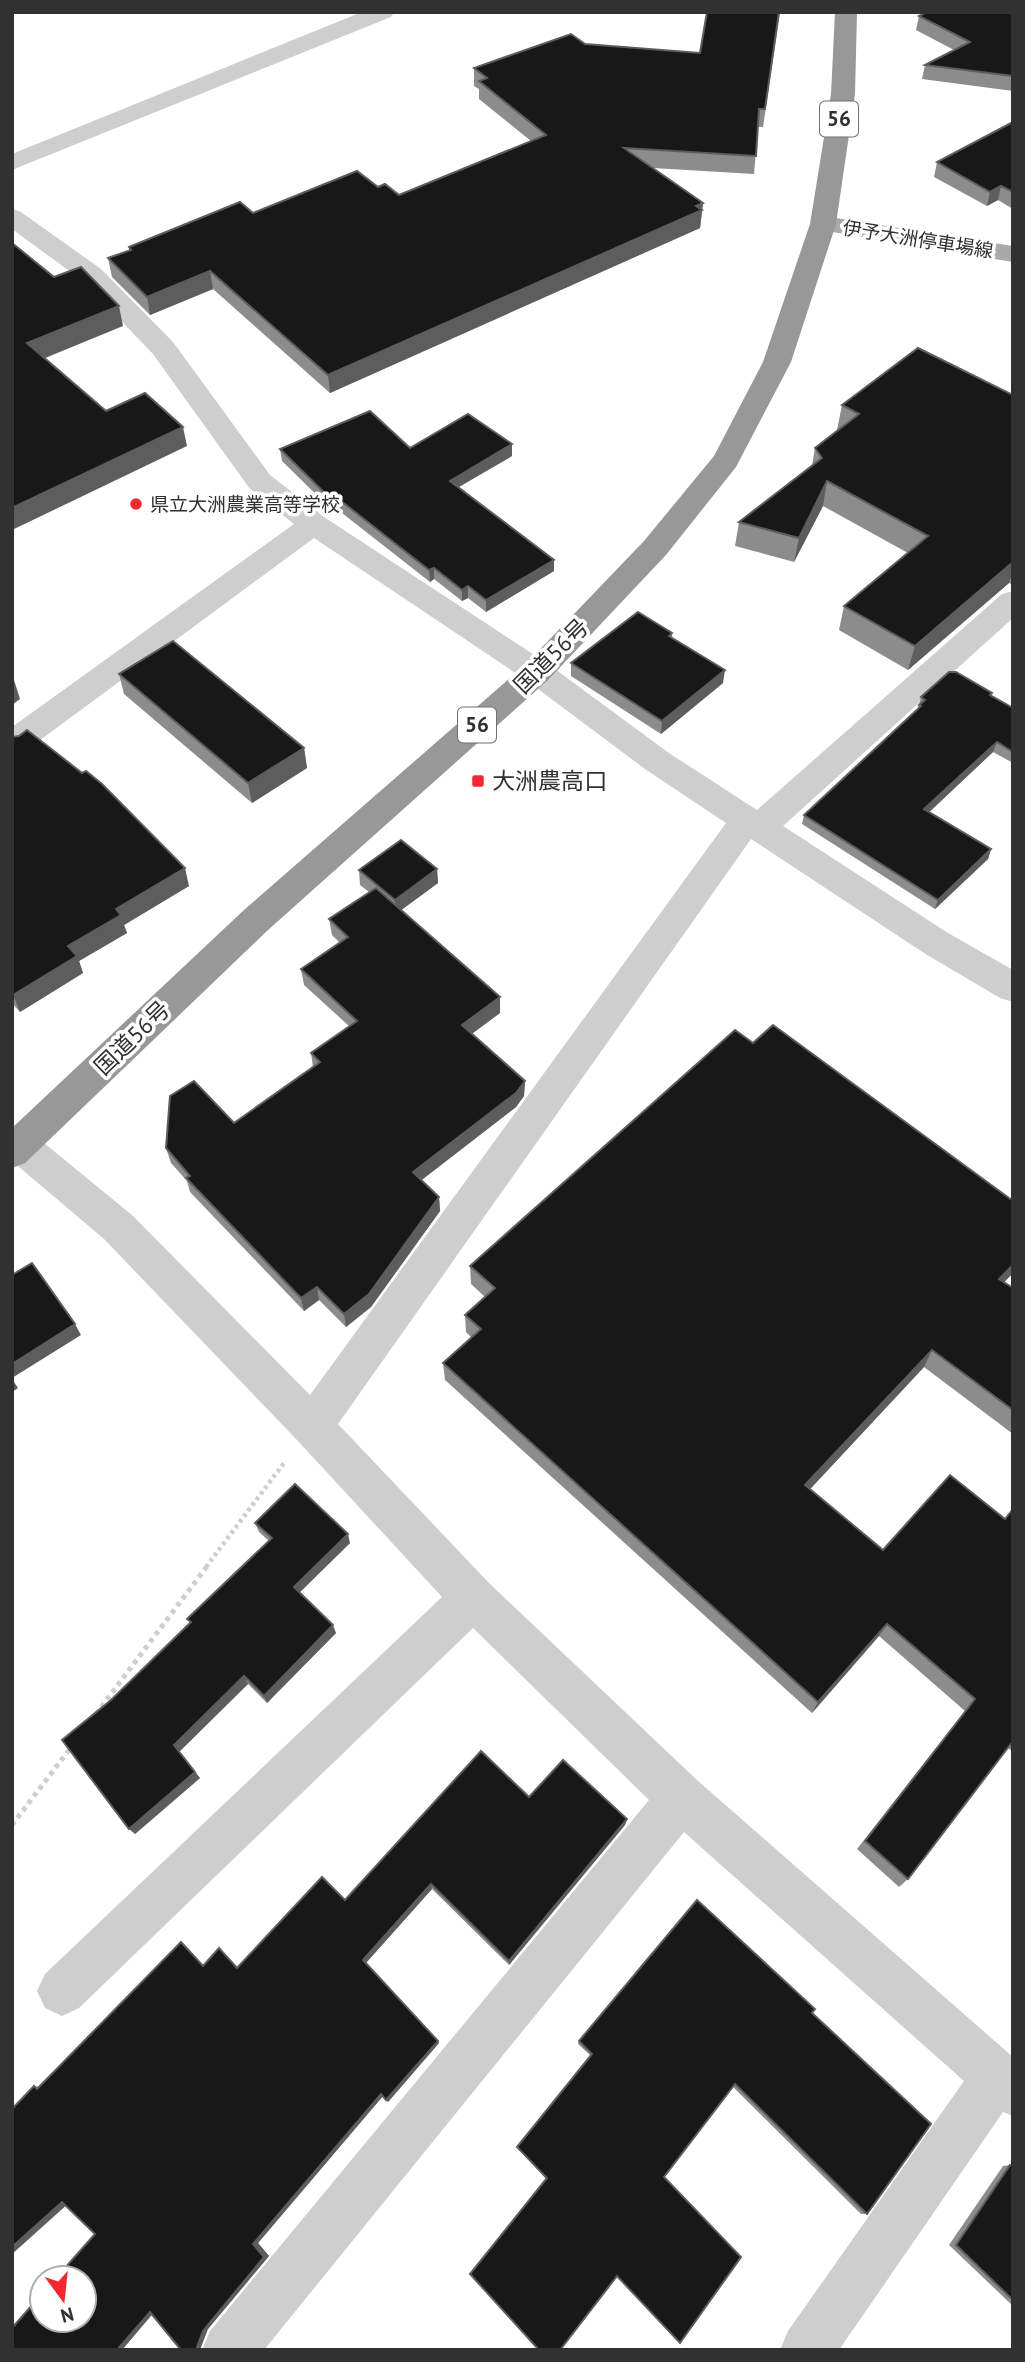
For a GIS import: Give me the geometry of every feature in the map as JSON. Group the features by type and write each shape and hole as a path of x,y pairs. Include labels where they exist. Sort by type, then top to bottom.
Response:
{"highway":[{"name":"国道56号","path":"16,1149 256,920 537,672 655,548 726,460 777,362 823,224 843,94 846,12"}],"main road":[{"name":"伊予大洲停車場線","path":"823,224 1013,254"}],"street":[{"path":"12,163 383,12"},
{"path":"12,217 92,275 163,348 260,482 314,524 537,672 657,761 936,943 1013,988"},
{"path":"12,744 314,524"},
{"path":"312,1426 753,824 1013,601"},
{"path":"16,1149 118,1227 312,1426 473,1598 681,1798 1004,2084 807,2350"},
{"path":"62,1991 473,1598"},
{"path":"229,2350 681,1798"}],"path":[{"path":"87,1725 312,1426"},
{"path":"12,1825 79,1736"}],"building":[{"path":"707,12 779,12 765,109 759,109 756,156 624,148 703,203 696,206 702,210 328,375 210,271 147,297 108,258 240,202 253,213 357,171 378,187 385,184 399,195 546,135 479,81 487,78 474,68 571,34 585,44 700,53"},
{"path":"927,12 1013,12 1013,76 925,65 970,42 919,16"},
{"path":"1013,122 1013,192 1001,186 990,192 937,162"},
{"path":"12,243 54,277 81,267 119,306 27,343 106,411 145,393 183,427 12,508"},
{"path":"918,348 1013,395 1013,562 915,646 844,606 928,536 827,481 799,538 739,522 822,458 815,448 859,414 842,405"},
{"path":"370,411 410,448 468,414 512,444 450,481 554,560 486,600 468,586 462,590 434,568 429,570 341,501 336,504 280,449"},
{"path":"638,612 672,633 669,636 725,670 662,721 571,663"},
{"path":"173,641 304,748 248,783 119,674"},
{"path":"949,672 956,672 1013,708 1013,752 997,742 924,809 991,849 938,900 804,815 921,706 919,705 925,700 921,697"},
{"path":"27,730 82,773 86,771 102,784 185,868 116,909 121,915 68,946 77,956 13,995 12,737"},
{"path":"401,840 437,869 395,900 359,870"},
{"path":"376,888 500,997 462,1025 525,1081 516,1093 413,1172 439,1197 369,1294 344,1314 317,1287 301,1298 186,1178 190,1176 166,1148 170,1096 194,1081 234,1123 320,1062 311,1053 357,1021 301,969 348,937 329,919"},
{"path":"773,1025 1013,1201 1013,1265 999,1279 1013,1288 1013,1410 932,1350 805,1485 883,1550 950,1475 1005,1519 1013,1509 1013,1741 908,1879 865,1841 975,1699 887,1624 818,1702 443,1363 481,1329 465,1315 495,1288 470,1266 735,1030 753,1043"},
{"path":"32,1263 75,1324 12,1364 12,1275"},
{"path":"295,1484 348,1534 294,1587 333,1625 264,1696 244,1676 174,1745 195,1772 129,1829 62,1740 111,1700 191,1622 187,1619 272,1538 255,1523"},
{"path":"481,1751 529,1797 563,1760 627,1819 509,1961 431,1884 363,1960 438,2041 386,2100 381,2094 253,2244 264,2257 203,2331 196,2350 181,2350 150,2312 117,2350 12,2350 12,2328 28,2310 28,2334 98,2334 98,2264 68,2264 95,2234 62,2202 12,2247 12,2109 34,2086 37,2089 181,1942 203,1966 219,1948 237,1968 322,1877 345,1900"},
{"path":"697,1900 815,2009 812,2013 931,2124 867,2214 735,2084 664,2177 741,2257 680,2343 617,2276 560,2350 539,2350 470,2274 547,2178 517,2147 592,2054 579,2041"},
{"path":"1010,2165 1013,2167 1013,2300 956,2245"}],"place":[{"name":"県立大洲農業高等学校","path":"136,504"},
{"name":"大洲農高口","path":"478,781"}]}
